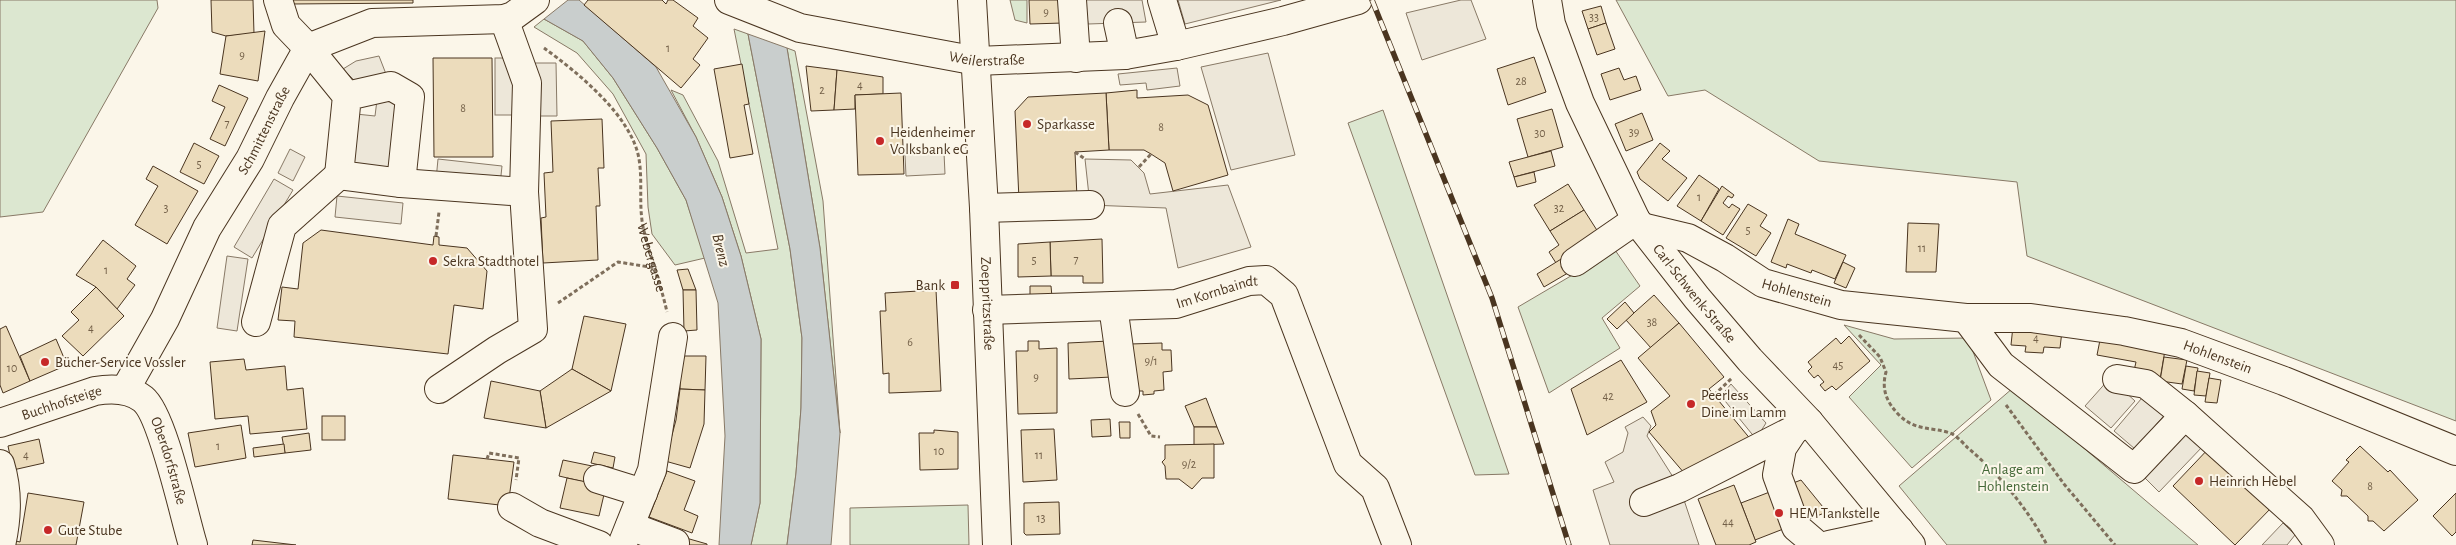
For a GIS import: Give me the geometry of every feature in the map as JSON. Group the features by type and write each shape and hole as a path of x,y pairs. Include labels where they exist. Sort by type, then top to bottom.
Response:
{"street":[{"path":"256,322 282,226 339,175 347,96 308,48 286,25 278,0"},
{"name":"Weilerstraße","path":"730,0 800,28 977,61 1125,55 1176,46 1283,21 1358,0"},
{"name":"Zoeppritzstraße","path":"972,0 985,215 997,545"},
{"path":"1072,0 1076,58"},
{"path":"1162,0 1176,46"},
{"name":"Carl-Schwenk-Straße","path":"1547,0 1551,24 1580,103 1639,223 1697,298 1750,360 1802,426 1905,538"},
{"path":"308,48 372,24 436,10 520,10 527,83 524,192 534,320 533,329 497,350 439,389"},
{"path":"1118,23 1125,55"},
{"name":"Schmittenstraße","path":"125,390 165,319 207,228 250,159 280,98 308,48"},
{"path":"347,96 392,86 410,97 401,183"},
{"path":"339,175 401,183 524,192"},
{"path":"985,215 1090,205"},
{"path":"985,215 1032,220"},
{"path":"1575,262 1639,223"},
{"name":"Hohlenstein","path":"1639,223 1695,242 1763,283 1841,306 1966,318 2031,318 2124,331 2181,343 2284,380 2456,451"},
{"name":"Im Kornbaindt","path":"987,310 1176,304 1249,281 1266,280 1284,295 1348,464 1374,488 1397,545"},
{"path":"1112,306 1125,392"},
{"path":"1966,318 2002,365 2134,469 2185,414"},
{"path":"673,337 652,470 626,535 674,542"},
{"path":"2117,379 2146,384 2185,414 2301,519 2320,545"},
{"name":"Buchhofsteige","path":"0,423 95,391 111,388 125,390"},
{"name":"Oberdorfstraße","path":"125,390 145,400 159,424 192,545"},
{"path":"1644,502 1680,488 1802,426"},
{"path":"1802,426 1782,448 1777,475 1796,527 1817,545"},
{"path":"0,464 3,474 6,523 0,545"},
{"path":"598,479 643,493"},
{"path":"512,507 540,523 599,545"},
{"path":"1828,545 1905,538"}],"path":[{"name":"Webergasse","path":"541,46 570,67 604,97 630,135 639,158 640,201 644,231 656,268 673,337"},
{"path":"1075,152 1085,159"},
{"path":"1139,167 1151,154"},
{"path":"436,236 438,223"},
{"path":"534,320 618,262 656,268"},
{"path":"1841,306 1850,324 1880,357 1886,372 1884,397 1901,417 1922,429 1951,434 1987,464 2032,518 2047,545"},
{"path":"1714,395 1721,388"},
{"path":"1125,392 1152,436 1160,437"},
{"path":"2003,401 2064,484 2115,545"},
{"path":"487,459 488,453 519,458 512,507"}],"green space":[{"path":"0,0 157,0 158,8 43,212 0,217"},
{"path":"1010,0 1027,0 1027,23 1015,20"},
{"path":"1616,0 2456,0 2456,421 2027,256 2017,182 1819,161 1705,90 1668,96"},
{"path":"544,19 583,41 613,78 657,148 686,200 705,258 675,265 652,234 648,207 646,154 613,94 577,53 534,27"},
{"path":"734,29 748,34 790,249 802,338 801,408 796,473 787,545 751,545 760,503 761,339 741,256 722,197 696,137 671,90 683,95 718,161 746,253 778,249"},
{"path":"787,48 795,51 823,201 840,433 820,248"},
{"path":"1383,110 1509,474 1475,475 1348,123"},
{"path":"1615,250 1640,286 1602,318 1620,348 1549,393 1518,307"},
{"path":"1844,325 1894,339 1968,338 1991,400 1912,468 1849,397 1881,365"},
{"name":"Anlage am Hohlenstein","path":"2013,388 2198,545 1947,545 1899,486"},
{"path":"968,505 969,545 850,545 850,508"}],"shaded area":[{"path":"1085,0 1142,0 1146,22 1088,24"},
{"path":"1178,0 1281,0 1185,24"},
{"path":"1461,0 1471,0 1486,39 1422,60 1406,13"},
{"path":"1268,53 1295,155 1231,170 1201,67"},
{"path":"379,56 386,74 358,84 343,69 356,61"},
{"path":"495,58 515,58 515,115 495,115"},
{"path":"530,63 556,63 557,116 531,116"},
{"path":"1177,68 1180,86 1147,90 1146,83 1120,85 1118,74"},
{"path":"377,100 398,101 389,177 348,171 356,114 375,116"},
{"path":"290,149 305,157 293,181 278,173"},
{"path":"944,153 945,174 906,176 905,155"},
{"path":"438,159 502,166 500,185 436,180"},
{"path":"1085,159 1131,160 1144,173 1150,194 1228,185 1251,247 1178,268 1166,208 1090,205"},
{"path":"274,179 293,190 252,258 234,247"},
{"path":"337,196 403,203 401,224 335,217"},
{"path":"227,256 248,259 237,331 217,328"},
{"path":"2110,378 2135,401 2111,428 2085,406"},
{"path":"1731,384 1766,423 1756,439 1721,396"},
{"path":"2147,392 2168,411 2135,449 2114,431"},
{"path":"1643,417 1651,426 1647,436 1680,488 1699,545 1610,545 1593,490 1614,482 1605,462 1623,452 1628,433 1625,427"},
{"path":"2188,430 2204,445 2159,492 2144,477"},
{"path":"2283,523 2295,535 2287,545 2262,545"}],"water":[{"name":"Brenz","path":"568,0 579,0 656,67 696,137 722,197 741,256 761,339 760,503 751,545 719,545 725,436 718,303 686,200 657,148 613,78 583,41 544,19"},
{"path":"748,34 787,48 820,248 840,433 831,545 787,545 796,473 801,408 802,338 790,249"}],"building":[{"path":"211,0 253,0 254,34 226,36 212,32"},
{"path":"289,0 413,0 413,3 290,4"},
{"path":"588,0 662,0 666,4 668,0 673,0 698,18 693,26 708,38 693,59 700,65 681,88 584,5"},
{"path":"1029,0 1062,0 1063,23 1030,24"},
{"path":"1601,6 1606,23 1588,29 1582,11"},
{"path":"1606,23 1615,49 1597,55 1588,29"},
{"path":"265,31 258,81 220,74 226,36"},
{"path":"1534,57 1546,92 1508,105 1497,69"},
{"path":"433,58 492,58 493,157 434,157"},
{"path":"742,64 749,104 744,105 753,154 730,158 714,69"},
{"path":"806,66 837,70 834,110 811,111"},
{"path":"1619,68 1624,80 1636,76 1641,90 1610,100 1601,74"},
{"path":"837,70 883,77 883,94 855,95 855,109 834,110"},
{"path":"219,85 248,98 225,146 210,139 225,107 212,101"},
{"path":"1137,90 1137,98 1188,95 1208,105 1228,175 1173,191 1165,163 1151,154 1144,150 1109,150 1106,93"},
{"name":"Heidenheimer Volksbank eG","path":"901,93 904,174 858,175 855,95"},
{"path":"1106,93 1109,150 1075,152 1077,198 1019,200 1015,111 1028,97"},
{"path":"1552,109 1563,147 1528,157 1517,119"},
{"path":"1642,113 1653,140 1626,151 1615,124"},
{"path":"602,119 604,168 598,168 600,206 596,206 598,260 543,263 541,218 546,217 544,173 553,172 551,121"},
{"path":"194,143 219,156 204,184 180,172"},
{"path":"1660,143 1670,151 1662,159 1687,178 1668,201 1640,179 1637,172"},
{"path":"1551,151 1555,166 1514,177 1509,162"},
{"path":"153,166 198,191 167,244 135,225 158,186 146,179"},
{"path":"1534,172 1536,182 1517,187 1514,177"},
{"path":"1699,175 1719,189 1701,221 1677,206"},
{"path":"1568,184 1584,210 1550,231 1534,205"},
{"path":"1722,186 1734,195 1732,198 1728,196 1723,203 1729,208 1732,204 1740,209 1723,235 1701,221"},
{"path":"1748,204 1767,215 1760,226 1771,233 1756,256 1726,238"},
{"path":"1584,210 1600,235 1556,263 1549,252 1559,245 1550,231"},
{"path":"1788,219 1799,224 1795,234 1846,255 1835,279 1812,270 1811,273 1787,264 1786,268 1771,262"},
{"path":"1908,223 1939,224 1936,272 1906,272"},
{"path":"321,230 433,245 434,236 439,237 439,245 467,248 487,271 483,309 454,305 448,354 294,337 295,321 278,320 282,287 298,289 303,243"},
{"path":"1102,239 1103,283 1083,283 1083,276 1051,276 1050,242"},
{"path":"103,240 136,266 127,279 135,285 117,309 96,287 76,275"},
{"path":"1050,242 1051,276 1018,277 1018,244"},
{"path":"1566,256 1573,270 1544,287 1537,274"},
{"path":"1843,262 1855,268 1846,288 1834,283"},
{"path":"688,269 696,290 683,290 677,270"},
{"path":"1030,286 1051,286 1052,297 1030,298"},
{"path":"96,287 124,316 83,356 62,336 79,320 71,312"},
{"path":"683,290 696,290 697,330 684,331"},
{"path":"936,290 941,391 889,393 889,373 883,374 880,311 886,311 885,293"},
{"path":"1654,295 1679,323 1651,348 1626,320"},
{"path":"1625,302 1634,313 1617,329 1607,319"},
{"path":"584,316 626,324 611,391 572,369"},
{"name":"Peerless Dine im Lamm","path":"1679,323 1724,377 1709,389 1752,441 1685,474 1649,432 1656,425 1651,411 1670,396 1638,358"},
{"path":"6,326 30,381 3,393 0,385 0,329"},
{"path":"2013,326 2062,331 2060,348 2044,347 2043,353 2025,352 2026,346 2011,345"},
{"path":"2102,330 2165,350 2160,380 2133,375 2136,362 2097,355"},
{"path":"1849,336 1870,361 1836,390 1832,386 1825,391 1820,385 1824,382 1818,375 1814,378 1808,371 1812,367 1808,362 1836,338 1841,344"},
{"path":"56,339 67,365 30,381 20,356"},
{"path":"1028,341 1039,341 1039,349 1057,348 1057,413 1018,414 1016,351 1028,351"},
{"path":"1109,341 1112,377 1069,379 1068,343"},
{"path":"1162,343 1162,350 1171,350 1172,371 1163,372 1164,390 1154,391 1154,394 1143,395 1143,391 1132,391 1130,344"},
{"path":"680,356 706,356 705,390 680,389"},
{"path":"2164,357 2187,360 2182,384 2160,381"},
{"path":"244,359 246,370 285,366 287,390 303,388 307,429 250,434 248,416 215,419 210,362"},
{"path":"1621,360 1647,402 1587,435 1571,389"},
{"path":"2186,366 2198,368 2194,391 2182,389"},
{"path":"572,369 611,391 546,428 540,391"},
{"path":"2197,371 2210,373 2206,396 2194,395"},
{"path":"2209,378 2221,380 2217,403 2205,402"},
{"path":"491,381 540,391 546,428 484,418"},
{"path":"680,389 705,390 704,424 690,468 665,461 676,420"},
{"path":"1206,398 1217,427 1194,427 1185,406"},
{"path":"322,416 345,416 345,440 322,440"},
{"path":"1110,419 1111,436 1092,437 1091,420"},
{"path":"1119,422 1130,422 1130,438 1120,438"},
{"path":"241,425 246,458 195,467 188,433"},
{"path":"1194,427 1217,427 1224,444 1194,445"},
{"path":"1054,429 1057,480 1023,482 1021,430"},
{"path":"934,430 958,432 958,469 920,470 919,433 934,433"},
{"path":"309,433 311,450 285,453 282,437"},
{"path":"39,439 44,463 13,470 8,446"},
{"path":"284,444 285,453 254,457 253,448"},
{"path":"1214,444 1214,478 1202,478 1192,489 1179,479 1166,479 1165,466 1162,462 1165,459 1165,445"},
{"path":"2212,445 2274,505 2235,545 2173,486"},
{"path":"2360,446 2388,472 2390,470 2418,500 2384,531 2373,521 2368,521 2368,516 2347,496 2341,496 2342,490 2332,481 2349,462 2346,460"},
{"path":"594,452 615,457 613,468 591,463"},
{"path":"453,455 514,462 508,506 448,499"},
{"path":"563,460 597,467 593,484 559,476"},
{"path":"667,471 695,481 684,510 698,516 692,533 649,517"},
{"path":"567,478 606,486 599,516 560,508"},
{"path":"1801,480 1827,512 1755,540 1741,503"},
{"path":"1734,485 1756,542 1749,545 1716,545 1698,499"},
{"path":"28,493 84,502 76,545 7,545 8,539 20,542"},
{"path":"2456,493 2456,532 2452,536 2433,516"},
{"path":"1059,502 1060,534 1026,535 1024,533 1024,503"},
{"path":"679,536 707,544 707,545 677,545"},
{"path":"253,540 296,545 252,545"}],"railway":[{"path":"1372,0 1492,298 1569,545"}],"place":[{"name":"Sparkasse","path":"1027,124"},
{"name":"Heidenheimer Volksbank eG","path":"880,141"},
{"name":"Sekra Stadthotel","path":"433,261"},
{"name":"Bank","path":"955,285"},
{"name":"Bücher-Service Vossler","path":"45,362"},
{"name":"Peerless Dine im Lamm","path":"1691,404"},
{"name":"Heinrich Hebel","path":"2199,481"},
{"name":"HEM Tankstelle","path":"1779,513"},
{"name":"Gute Stube","path":"48,530"}]}
